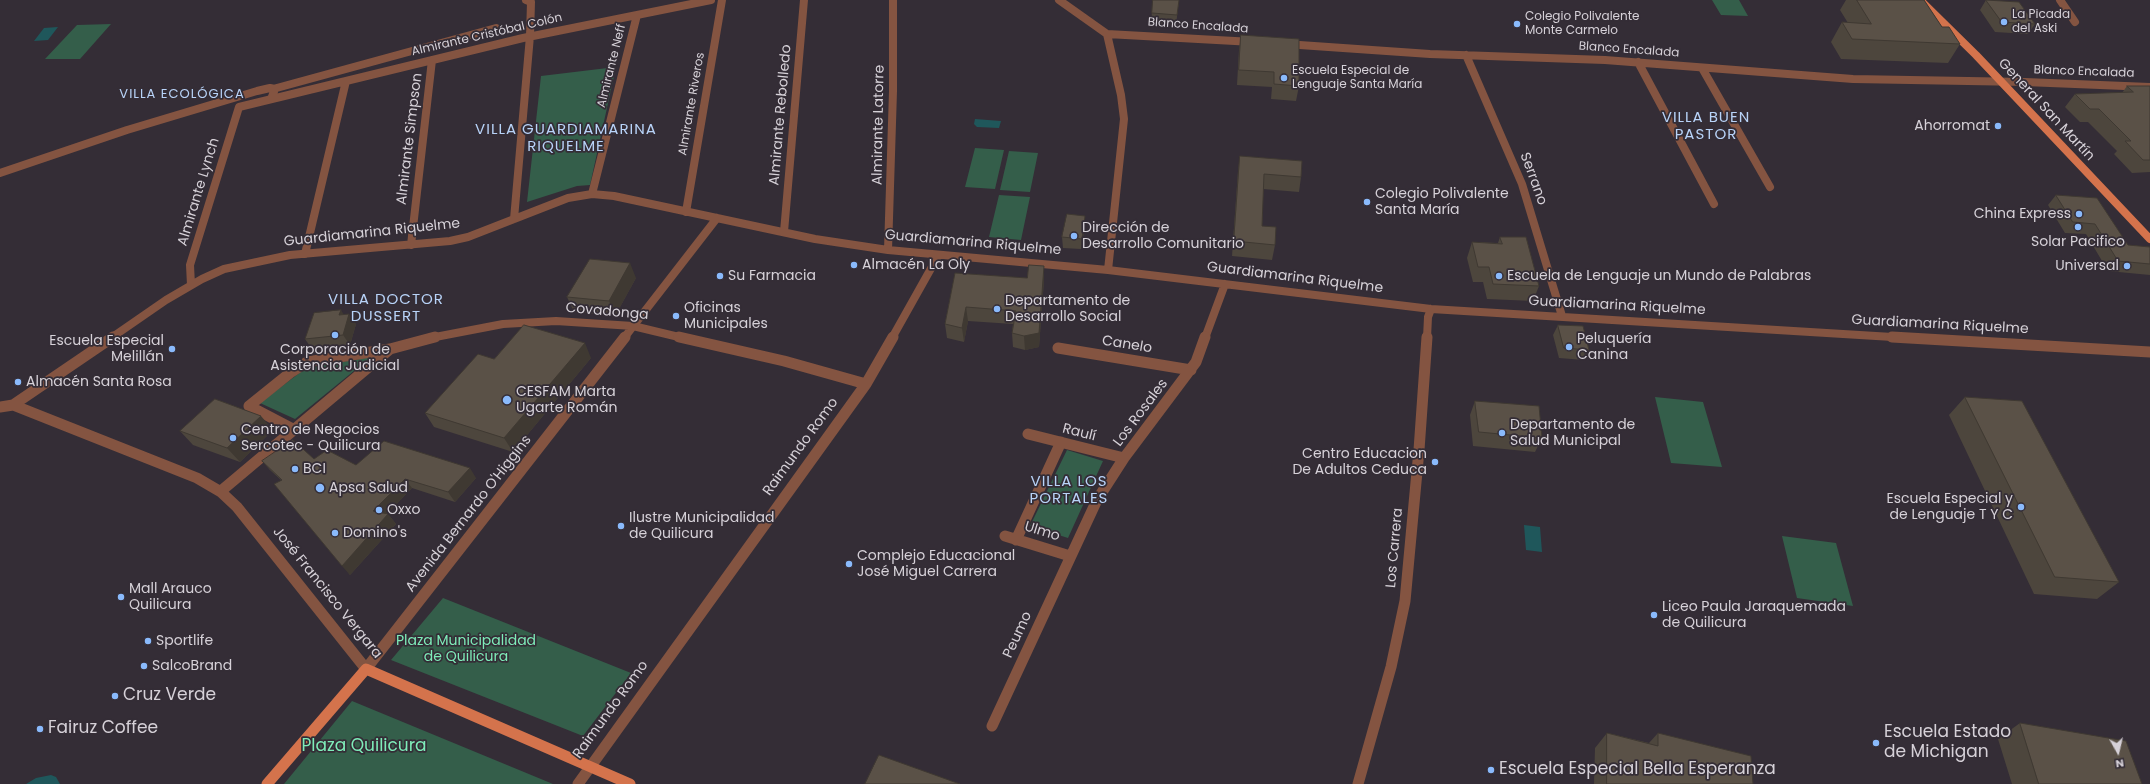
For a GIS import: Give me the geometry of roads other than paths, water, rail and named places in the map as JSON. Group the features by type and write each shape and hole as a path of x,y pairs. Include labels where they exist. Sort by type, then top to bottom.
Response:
{"main road":[{"name":"General San Martín","path":"1920,0 2001,81 2150,239"},
{"name":"José Francisco Vergara","path":"366,669 630,784"},
{"name":"Avenida Bernardo O'Higgins","path":"267,784 366,669"}],"street":[{"path":"514,219 530,36 531,2 526,0"},
{"name":"Almirante Cristóbal Colón","path":"239,108 530,36 711,0"},
{"name":"Almirante Riveros","path":"686,212 722,0"},
{"name":"Almirante Rebolledo","path":"784,232 804,0"},
{"name":"Almirante Latorre","path":"888,250 893,91 893,0"},
{"path":"1059,0 1107,34 1121,95 1124,119 1108,270"},
{"path":"2060,0 2076,22"},
{"name":"Almirante Neff","path":"592,194 637,15"},
{"path":"0,173 147,123 257,91 273,89 496,28"},
{"name":"Blanco Encalada","path":"1107,34 1263,43"},
{"name":"Blanco Encalada","path":"1278,44 1466,56 1553,57 1638,62 1853,79 2001,81 2150,87"},
{"name":"Serrano","path":"1466,56 1522,184 1562,316"},
{"name":"Almirante Simpson","path":"411,244 432,60"},
{"path":"1638,62 1714,204"},
{"path":"1702,68 1770,187"},
{"path":"305,254 346,81"},
{"path":"271,99 276,91 273,89"},
{"name":"Almirante Lynch","path":"191,285 189,274 190,265 239,108"},
{"name":"Guardiamarina Riquelme","path":"13,404 166,300 212,274 237,265 305,254 461,239 568,198 592,194 604,194 784,232 888,250 938,256 1108,270 1431,309 2150,352"},
{"name":"Avenida Bernardo O'Higgins","path":"366,669 717,218"},
{"name":"Raimundo Romo","path":"578,784 588,767 866,384 938,256"},
{"name":"Los Rosales","path":"1070,556 1097,500 1124,458 1196,362 1225,284"},
{"name":"Los Carrera","path":"1358,784 1391,667 1405,601 1419,450 1428,317 1431,309"},
{"name":"Covadonga","path":"293,429 249,406 290,373 307,362 390,349 422,339 503,324 556,321 633,326 784,361 866,384"},
{"name":"Canelo","path":"1058,348 1191,370"},
{"name":"Covadonga","path":"221,491 390,349"},
{"path":"0,407 13,404"},
{"name":"José Francisco Vergara","path":"13,404 206,482 221,491 237,507 366,669"},
{"name":"Raulí","path":"1028,434 1124,458"},
{"path":"1016,540 1061,442"},
{"name":"Ulmo","path":"1005,536 1070,556"},
{"name":"Peumo","path":"992,726 1070,556"}],"water":[{"path":"58,27 48,40 34,41 44,28"},
{"path":"975,119 1001,121 999,128 977,127 974,124"},
{"path":"1524,525 1540,527 1542,552 1526,550"},
{"path":"51,775 56,777 60,784 26,784 36,778"}],"place":[{"name":"La Picada del Aski","path":"2004,22"},
{"name":"Colegio Polivalente Monte Carmelo","path":"1517,24"},
{"name":"Escuela Especial de Lenguaje Santa María","path":"1284,78"},
{"name":"Ahorromat","path":"1998,126"},
{"name":"Colegio Polivalente Santa María","path":"1367,202"},
{"name":"China Express","path":"2079,214"},
{"name":"Solar Pacifico","path":"2078,227"},
{"name":"Dirección de Desarrollo Comunitario","path":"1074,236"},
{"name":"Almacén La Oly","path":"854,265"},
{"name":"Universal","path":"2127,266"},
{"name":"Su Farmacia","path":"720,276"},
{"name":"Escuela de Lenguaje un Mundo de Palabras","path":"1499,276"},
{"name":"Departamento de Desarrollo Social","path":"997,309"},
{"name":"Oficinas Municipales","path":"676,316"},
{"name":"Corporación de Asistencia Judicial","path":"335,335"},
{"name":"Peluquería Canina","path":"1569,347"},
{"name":"Escuela Especial Melillán","path":"172,349"},
{"name":"Almacén Santa Rosa","path":"18,382"},
{"name":"CESFAM Marta Ugarte Román","path":"507,400"},
{"name":"Departamento de Salud Municipal","path":"1502,433"},
{"name":"Centro de Negocios Sercotec - Quilicura","path":"233,438"},
{"name":"Centro Educacion De Adultos Ceduca","path":"1435,462"},
{"name":"BCI","path":"295,469"},
{"name":"Apsa Salud","path":"320,488"},
{"name":"Escuela Especial y de Lenguaje T Y C","path":"2021,507"},
{"name":"Oxxo","path":"379,510"},
{"name":"Ilustre Municipalidad de Quilicura","path":"621,526"},
{"name":"Domino's","path":"335,533"},
{"name":"Complejo Educacional José Miguel Carrera","path":"849,564"},
{"name":"Mall Arauco Quilicura","path":"121,597"},
{"name":"Liceo Paula Jaraquemada de Quilicura","path":"1654,615"},
{"name":"Sportlife","path":"148,641"},
{"name":"SalcoBrand","path":"144,666"},
{"name":"Cruz Verde","path":"115,696"},
{"name":"Fairuz Coffee","path":"40,729"},
{"name":"Escuela Estado de Michigan","path":"1876,743"},
{"name":"Escuela Especial Bella Esperanza","path":"1491,770"}],"district":[{"name":"VILLA ECOLÓGICA","path":"182,95"},
{"name":"VILLA BUEN PASTOR","path":"1706,126"},
{"name":"VILLA GUARDIAMARINA RIQUELME","path":"566,138"},
{"name":"VILLA DOCTOR DUSSERT","path":"386,308"},
{"name":"VILLA LOS PORTALES","path":"1069,490"}],"park label":[{"name":"Plaza Municipalidad de Quilicura","path":"466,650"},
{"name":"Plaza Quilicura","path":"364,747"}]}
